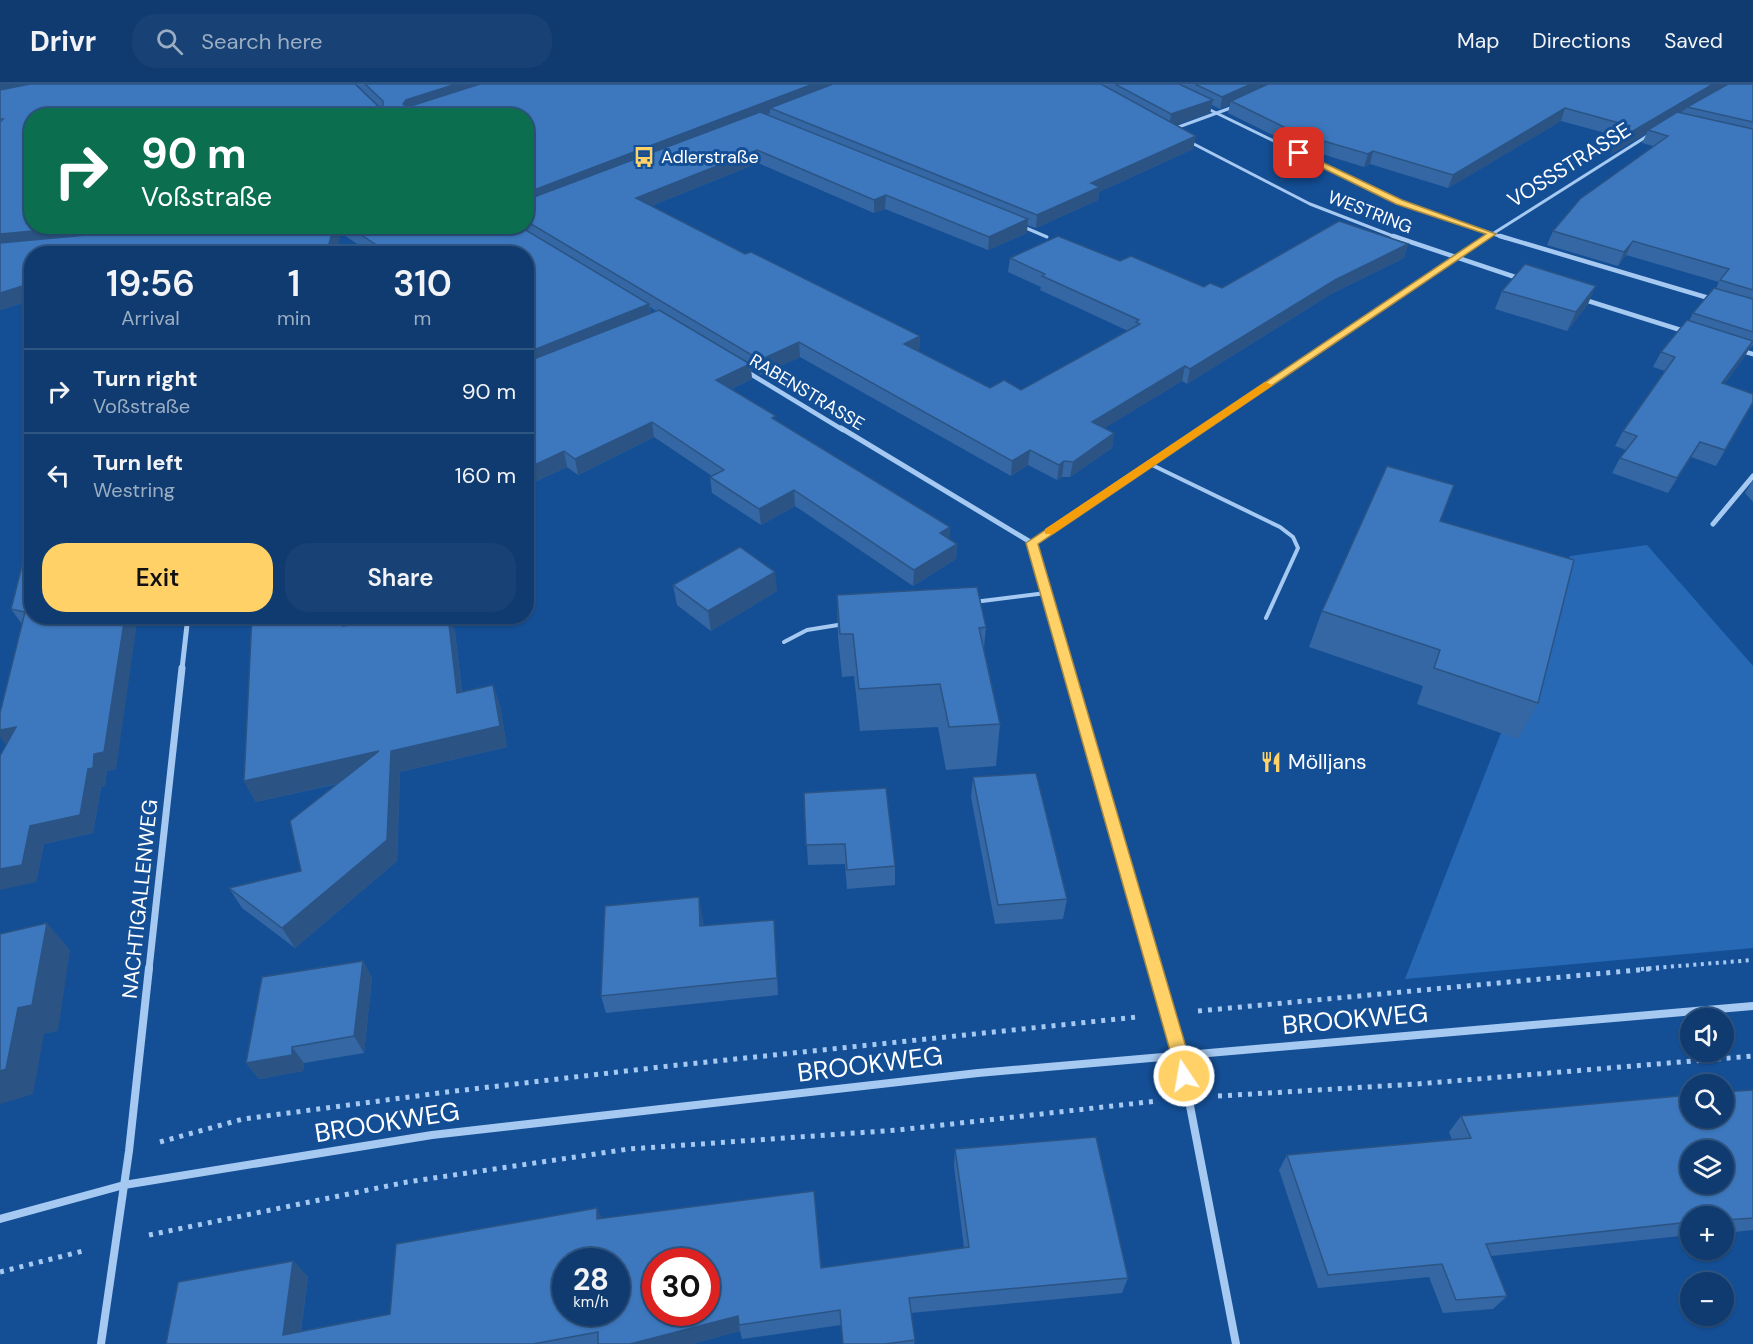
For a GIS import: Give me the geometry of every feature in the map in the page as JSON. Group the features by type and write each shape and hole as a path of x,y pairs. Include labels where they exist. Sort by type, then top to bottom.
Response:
{"street":[{"name":"WESTRING","path":"1199,104 1399,202 1492,234 1719,301"},
{"path":"1218,114 1240,104"},
{"name":"WESTRING","path":"1218,114 1168,131 1310,204 1362,226 1525,280"},
{"name":"VOSSSTRASSE","path":"1032,543 1492,234 1660,127"},
{"path":"1014,223 1047,237"},
{"path":"1571,295 1696,335"},
{"path":"1730,346 1753,354"},
{"name":"RABENSTRASSE","path":"741,368 1032,543"},
{"path":"1713,524 1753,476"},
{"path":"1032,543 1180,1054 1236,1344"},
{"name":"NACHTIGALLENWEG","path":"101,1344 129,1151 187,624"},
{"name":"BROOKWEG","path":"0,1219 124,1185 432,1136 978,1073 1753,1006"}],"lane":[{"path":"1150,464 1280,528 1293,537 1298,548 1266,618"},
{"path":"964,604 1046,592"},
{"path":"784,642 807,630 852,622"}],"path":[{"path":"129,1151 255,1117 669,1066 1168,1014 1526,979 1753,960"},
{"path":"0,1272 116,1242 407,1182 629,1149 898,1130 1188,1098 1417,1084 1753,1056"}],"shaded area":[{"path":"1647,545 1753,666 1753,948 1405,979 1570,556"}],"building":[{"path":"30,84 355,84 378,106 383,107 383,101 365,84 456,84 406,100 403,104 408,107 480,84 813,84 534,190 534,108 24,108 24,232 0,234 0,122 3,119 0,119 0,90"},
{"path":"833,84 1101,84 1196,136 1091,183 1100,187 1037,215 770,108"},
{"path":"1115,84 1179,84 1213,100 1171,114"},
{"path":"1195,84 1251,84 1222,97"},
{"path":"1268,84 1713,84 1616,141 1630,126 1565,108 1453,175 1373,151 1368,154 1296,133 1231,101"},
{"path":"1728,84 1753,84 1753,122 1687,107"},
{"path":"760,112 1028,219 989,237 886,195 874,200 757,150 636,198 745,254 751,252 920,336 904,344 990,388 1004,380 1021,390 1140,324 1136,322 1139,320 1042,276 1045,274 1010,258 1058,236 1120,261 1131,256 1204,287 1210,283 1222,288 1339,221 1408,244 1335,280 1190,369 1185,366 1092,422 1114,433 1073,462 1064,461 1059,465 1030,450 1012,461 799,342 760,360 534,226 534,197"},
{"path":"1677,112 1753,129 1753,290 1720,280 1729,269 1633,241 1624,252 1553,231 1580,199 1668,136 1648,130"},
{"path":"97,234 332,234 328,246 24,246 24,286 0,293 0,243"},
{"path":"360,234 532,234 649,304 534,350 534,246 378,246"},
{"path":"1525,264 1596,286 1576,312 1502,291"},
{"path":"1714,288 1753,299 1753,332 1693,313"},
{"path":"659,310 750,364 716,380 776,416 772,418 950,527 940,533 957,544 914,570 794,490 759,509 710,477 724,470 652,422 575,459 564,451 534,465 534,359"},
{"path":"1687,320 1753,341 1722,383 1753,394 1753,402 1725,450 1700,442 1677,478 1620,458 1637,436 1623,431 1675,357 1661,352"},
{"path":"1387,466 1454,485 1440,521 1574,560 1538,703 1434,668 1440,650 1322,611"},
{"path":"740,547 775,572 708,611 673,585"},
{"path":"24,558 24,612 11,609"},
{"path":"977,587 986,627 979,628 1000,724 949,727 940,684 859,689 853,634 840,634 837,595"},
{"path":"24,616 24,624 124,624 104,752 94,754 93,768 88,769 80,815 30,826 22,865 0,869 0,756 16,727 0,730 0,713"},
{"path":"252,624 343,624 343,626 352,624 449,624 457,693 493,685 500,726 391,751 387,840 282,928 229,888 301,871 290,821 379,751 244,781"},
{"path":"1036,773 1067,899 998,905 973,777"},
{"path":"886,788 895,866 847,870 845,844 806,845 804,793"},
{"path":"699,897 700,926 774,920 777,978 601,996 605,906"},
{"path":"47,923 32,1005 18,1008 6,1069 0,1071 0,934"},
{"path":"363,961 354,1036 292,1047 292,1055 246,1063 262,977"},
{"path":"1753,1090 1753,1218 1734,1219 1734,1206 1680,1206 1680,1223 1486,1244 1507,1296 1456,1300 1442,1264 1328,1275 1287,1155 1471,1138 1461,1116 1680,1096 1680,1128 1734,1128 1734,1091"},
{"path":"1096,1137 1128,1278 909,1298 915,1340 885,1344 843,1344 840,1310 739,1325 738,1316 720,1321 720,1248 642,1248 642,1326 699,1326 630,1344 598,1344 598,1332 533,1344 166,1344 178,1282 293,1261 283,1335 390,1314 396,1244 597,1208 597,1219 814,1191 821,1268 969,1247 955,1149"}],"slow traffic":[{"path":"1049,532 1268,385"}],"place":[{"name":"Adlerstraße","path":"644,157"},
{"name":"Mölljans","path":"1271,762"}],"route":[{"path":"1184,1076 1180,1054 1032,543 1492,234 1399,202 1299,153"}]}
